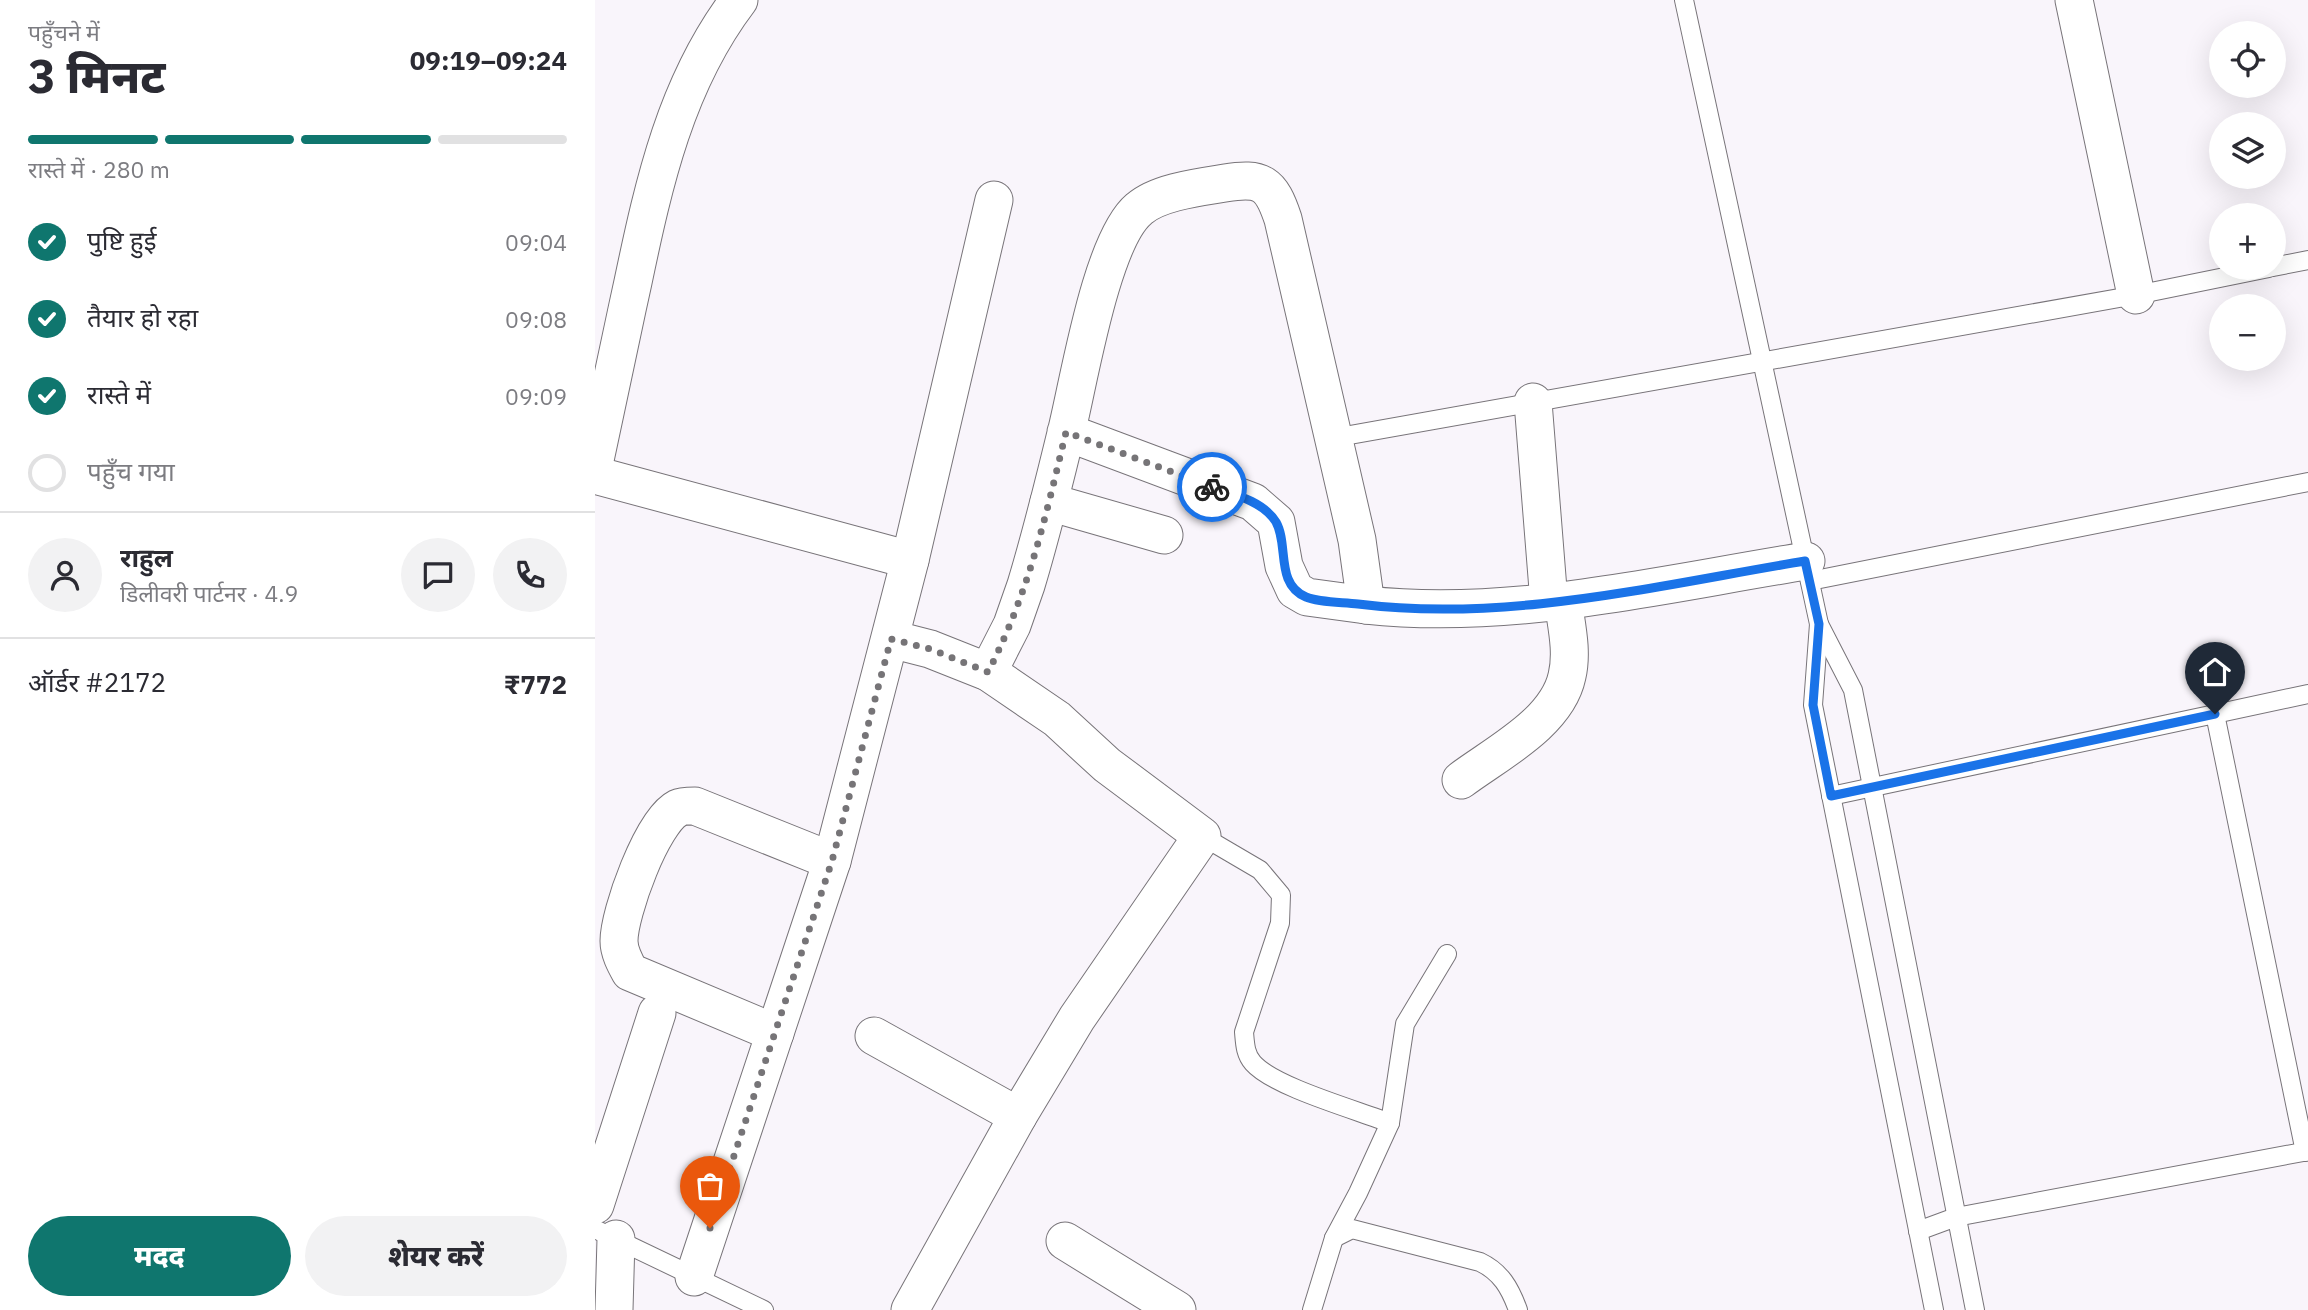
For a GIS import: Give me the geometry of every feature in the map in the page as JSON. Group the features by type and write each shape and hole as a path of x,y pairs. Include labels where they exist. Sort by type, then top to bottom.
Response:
{"street":[{"path":"595,460 652,194 671,130 694,70 718,28 739,0"},
{"path":"2074,0 2136,295"},
{"path":"988,672 1012,625 1049,502 1109,263 1126,222 1140,207 1157,199 1253,180 1266,186 1277,200 1283,219 1357,540 1366,605"},
{"path":"694,1277 832,861 891,639 994,200"},
{"path":"1461,780 1533,726 1558,696 1567,678 1569,657 1556,601 1533,402"},
{"path":"1066,432 1253,502 1276,522 1284,566 1295,590 1307,597 1437,610 1556,601 1808,571"},
{"path":"595,475 910,560"},
{"path":"1049,502 1164,535"},
{"path":"891,639 930,649 988,672 1057,719 1107,765 1202,836 1077,1018 1018,1116 910,1310"},
{"path":"775,1033 630,972 619,943 621,923 654,836 663,821 679,807 695,806 832,861"},
{"path":"595,1205 657,1013"},
{"path":"874,1036 1018,1116"},
{"path":"606,1234 614,1310"},
{"path":"1065,1241 1177,1310"}],"lane":[{"path":"1684,0 1741,274 1763,362 1819,624 1853,690 1975,1310"},
{"path":"2286,264 2308,260"},
{"path":"1333,438 2209,280"},
{"path":"1808,571 2308,482"},
{"path":"1819,624 1813,705 1934,1310"},
{"path":"1831,796 2308,694"},
{"path":"1918,1231 1956,1217 2306,1151 2215,714"},
{"path":"1202,836 1260,870 1281,895 1280,923 1244,1032 1245,1047 1252,1062 1276,1080 1390,1123"},
{"path":"1312,1310 1334,1238 1390,1123 1405,1024 1447,954"},
{"path":"1334,1238 1352,1230 1480,1262 1493,1268 1505,1282 1518,1310"},
{"path":"606,1234 764,1310"}],"way so far":[{"path":"710,1228 832,861 891,639 930,649 988,672 1012,625 1026,585 1041,536 1066,432 1212,487"}],"route":[{"path":"1212,487 1253,502 1276,522 1284,566 1295,590 1307,597 1346,603 1437,610 1523,605 1805,561 1819,624 1813,705 1831,796 2215,714"}]}
